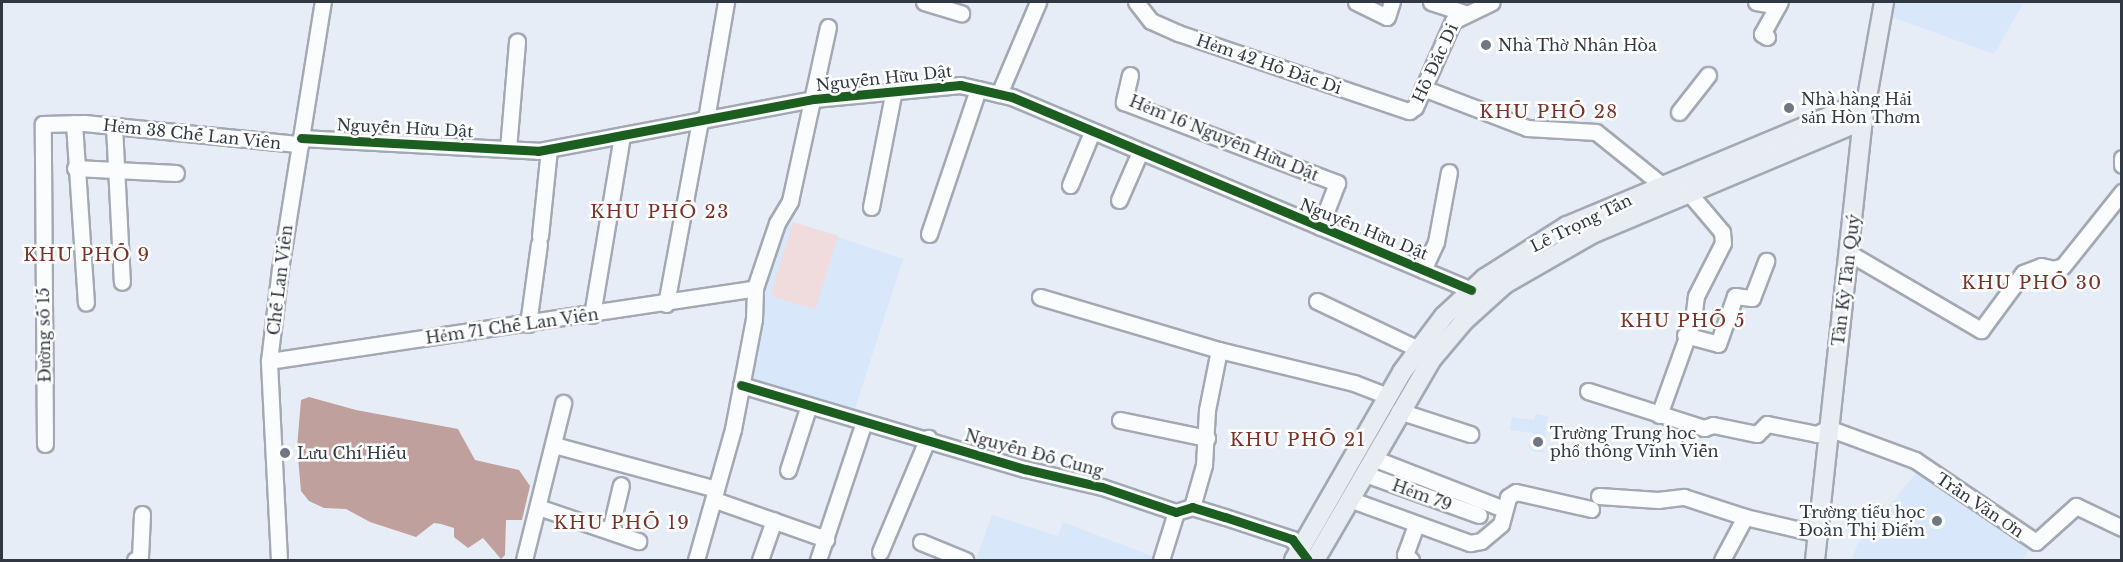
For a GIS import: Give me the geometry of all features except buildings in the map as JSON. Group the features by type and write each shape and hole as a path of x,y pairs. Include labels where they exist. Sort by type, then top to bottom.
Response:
{"main road":[{"name":"Tân Kỳ Tân Quý","path":"1815,561 1863,120 1884,2"},
{"name":"Lê Trọng Tấn","path":"1304,558 1388,396 1418,349 1471,290 1552,234 1662,185 1866,101"},
{"name":"Lê Trọng Tấn","path":"1304,558 1349,500 1399,411 1448,339 1505,284 1569,245 1863,120"}],"street":[{"name":"Chế Lan Viên","path":"279,561 269,361 300,141 323,2"},
{"path":"666,304 726,2"},
{"path":"924,2 961,13"},
{"path":"999,94 1038,2"},
{"name":"Hẻm 42 Hồ Đắc Di","path":"1136,2 1151,21 1178,33 1412,111"},
{"path":"1356,2 1387,17 1392,2"},
{"path":"1431,2 1464,13"},
{"name":"Hồ Đắc Di","path":"1412,111 1451,25 1464,13 1482,9 1492,2"},
{"path":"1756,2 1779,4 1762,33 1767,37"},
{"path":"696,561 716,494 741,385 754,319 755,288 777,223 790,201 828,27"},
{"path":"508,149 518,41"},
{"name":"Hẻm 16 Nguyễn Hữu Dật","path":"1130,75 1124,102 1337,183 1320,227"},
{"path":"1679,112 1708,75"},
{"name":"Nguyễn Hữu Dật","path":"300,141 549,149 814,99 960,85 999,94 1471,290"},
{"path":"1423,88 1527,128 1596,132 1662,185"},
{"path":"929,234 978,89"},
{"path":"871,207 894,90"},
{"name":"Hẻm 38 Chế Lan Viên","path":"79,123 300,141"},
{"path":"79,123 75,168 86,303"},
{"name":"Đường số 15","path":"45,444 41,130 43,124 79,123"},
{"path":"114,126 122,282"},
{"path":"1070,185 1092,132"},
{"path":"592,315 622,135"},
{"path":"528,324 549,149"},
{"path":"1119,200 1140,152"},
{"path":"2121,158 2121,165"},
{"path":"75,168 176,172"},
{"path":"1424,270 1436,242 1449,172"},
{"path":"1849,253 1981,330 2023,273 2041,266 2054,269 2063,266 2121,192"},
{"path":"1659,415 1685,335 1693,320 1696,296 1723,243 1722,232 1689,193"},
{"path":"1685,335 1718,344 1735,296 1752,298 1766,261"},
{"name":"Hẻm 71 Chế Lan Viên","path":"269,361 666,304 755,288"},
{"path":"1040,297 1219,350 1354,383 1388,396"},
{"path":"1317,301 1418,349"},
{"path":"1192,507 1207,438 1207,410 1219,350"},
{"name":"Nguyễn Đỗ Cung","path":"741,385 1176,512"},
{"path":"1588,391 1704,428 1713,425 1757,434 1767,424 1817,434 1828,428"},
{"path":"524,561 563,403"},
{"path":"788,470 809,405"},
{"path":"1399,411 1470,434"},
{"path":"1120,420 1207,438"},
{"path":"818,561 864,422"},
{"name":"Trần Văn Ơn","path":"1828,428 1915,460 2036,542 2076,506 2121,528"},
{"path":"880,552 928,438"},
{"path":"554,445 716,494 774,520 826,539"},
{"path":"1369,466 1496,506"},
{"name":"Hẻm 79","path":"1369,466 1479,515"},
{"path":"610,531 621,485"},
{"path":"1349,500 1470,543 1481,541 1501,524 1508,497 1516,492 1595,503 1684,497 1745,517 1818,534"},
{"path":"538,507 639,541"},
{"path":"1161,561 1176,512 1192,507 1292,539 1304,558"},
{"path":"135,561 140,556 142,514"},
{"path":"1722,561 1745,517"},
{"path":"760,561 774,520"},
{"path":"1410,561 1405,555 1416,524"},
{"path":"921,542 965,561"}],"shaded area":[{"path":"1892,2 2024,2 1994,54 1889,16"},
{"path":"793,222 903,259 855,409 744,378 761,284 781,227"},
{"path":"793,222 838,236 815,309 770,296"},
{"path":"309,397 356,410 458,429 475,460 519,470 530,486 522,520 506,520 505,555 501,559 483,538 468,548 454,537 454,528 441,524 434,523 416,537 370,522 346,509 324,508 309,501 301,491 297,447 301,400"},
{"name":"Trường Trung học phổ thông Vĩnh Viễn","path":"1536,414 1548,416 1543,452 1530,451 1533,433 1510,430 1512,417 1534,420"},
{"name":"Trường tiểu học Đoàn Thị Điểm","path":"1921,467 2033,544 2022,560 1852,560 1857,545"},
{"path":"992,515 1058,536 1063,522 1162,560 976,560"}],"cycle path":[{"path":"301,138 538,151 814,99 960,85 1012,97 1471,290"},
{"path":"741,385 1025,469 1102,487 1176,512 1192,507 1225,517 1292,539 1308,560"}],"place":[{"name":"Nhà Thờ Nhân Hòa","path":"1486,45"},
{"name":"Nhà hàng Hải sản Hòn Thơm","path":"1789,108"},
{"name":"Trường Trung học phổ thông Vĩnh Viễn","path":"1538,442"},
{"name":"Lưu Chí Hiếu","path":"285,453"},
{"name":"Trường tiểu học Đoàn Thị Điểm","path":"1937,521"}],"district":[{"name":"KHU PHỐ 28","path":"1549,112"},
{"name":"KHU PHỐ 23","path":"660,212"},
{"name":"KHU PHỐ 9","path":"87,255"},
{"name":"KHU PHỐ 30","path":"2032,283"},
{"name":"KHU PHỐ 5","path":"1683,321"},
{"name":"KHU PHỐ 21","path":"1298,440"},
{"name":"KHU PHỐ 19","path":"622,523"}]}
